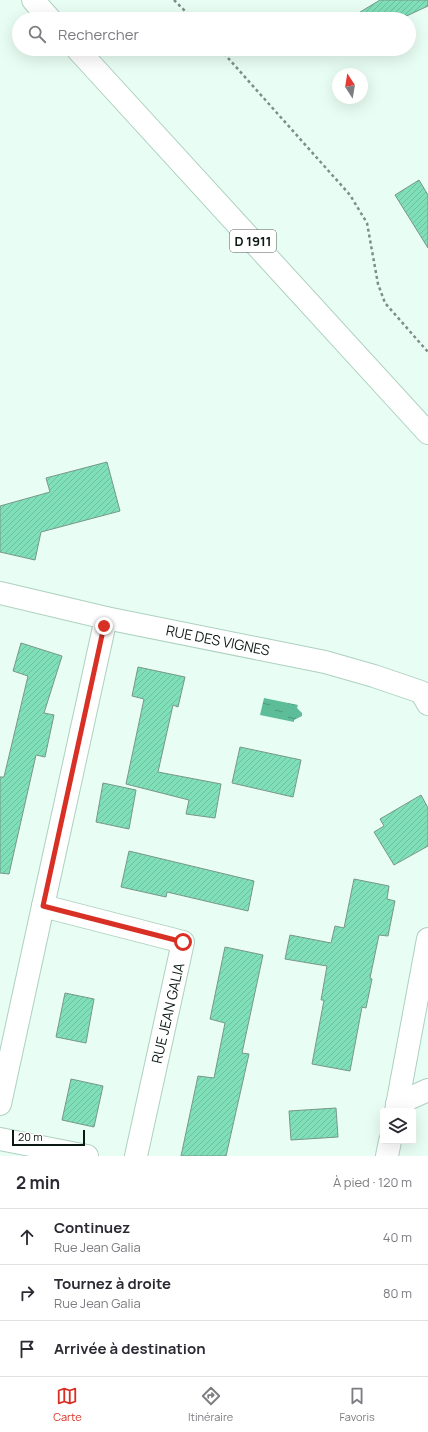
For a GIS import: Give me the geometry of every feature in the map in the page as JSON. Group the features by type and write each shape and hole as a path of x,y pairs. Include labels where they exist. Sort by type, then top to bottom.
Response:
{"street":[{"path":"33,0 44,12"},
{"name":"D 1911","path":"83,56 428,433"},
{"name":"RUE DES VIGNES","path":"0,593 106,618 325,662 374,676 421,692 428,704"},
{"path":"0,1104 106,618"},
{"name":"RUE JEAN GALIA","path":"43,906 183,942 136,1156"},
{"path":"396,1108 428,939"},
{"path":"396,1108 428,1090"},
{"path":"0,1139 87,1156"},
{"path":"387,1156 389,1144"}],"path":[{"path":"174,0 186,12"},
{"path":"226,56 350,195 367,223 378,284 385,303 428,352"}],"water":[{"path":"264,698 298,705 297,708 302,713 302,716 294,720 294,722 260,715"}],"building":[{"path":"380,0 428,0 428,6 415,12 360,12"},
{"path":"419,180 428,195 428,248 395,195"},
{"path":"107,462 120,511 41,532 35,560 0,552 0,506 50,492 46,478"},
{"path":"21,643 62,656 44,713 54,715 45,757 36,755 9,874 0,873 0,777 4,777 28,676 13,671"},
{"path":"138,667 185,677 178,707 173,705 158,772 221,784 215,818 186,814 189,800 126,784 144,699 132,696"},
{"path":"240,747 301,760 293,797 232,783"},
{"path":"103,783 136,790 129,829 96,822"},
{"path":"421,795 428,808 428,846 394,865 374,832 384,826 380,819"},
{"path":"129,851 254,881 248,911 167,892 166,897 121,887"},
{"path":"354,879 389,886 387,899 395,901 388,936 379,935 370,978 372,979 366,1008 362,1007 350,1071 312,1064 324,1000 321,1000 327,966 285,959 290,935 331,943 335,926 344,928"},
{"path":"225,947 263,955 242,1053 249,1054 226,1156 181,1156 198,1076 214,1078 225,1023 210,1019"},
{"path":"65,993 94,999 86,1043 56,1037"},
{"path":"71,1079 103,1086 94,1127 62,1120"},
{"path":"336,1108 338,1137 291,1140 289,1111"}],"route":[{"path":"104,626 43,906 183,942"}]}
